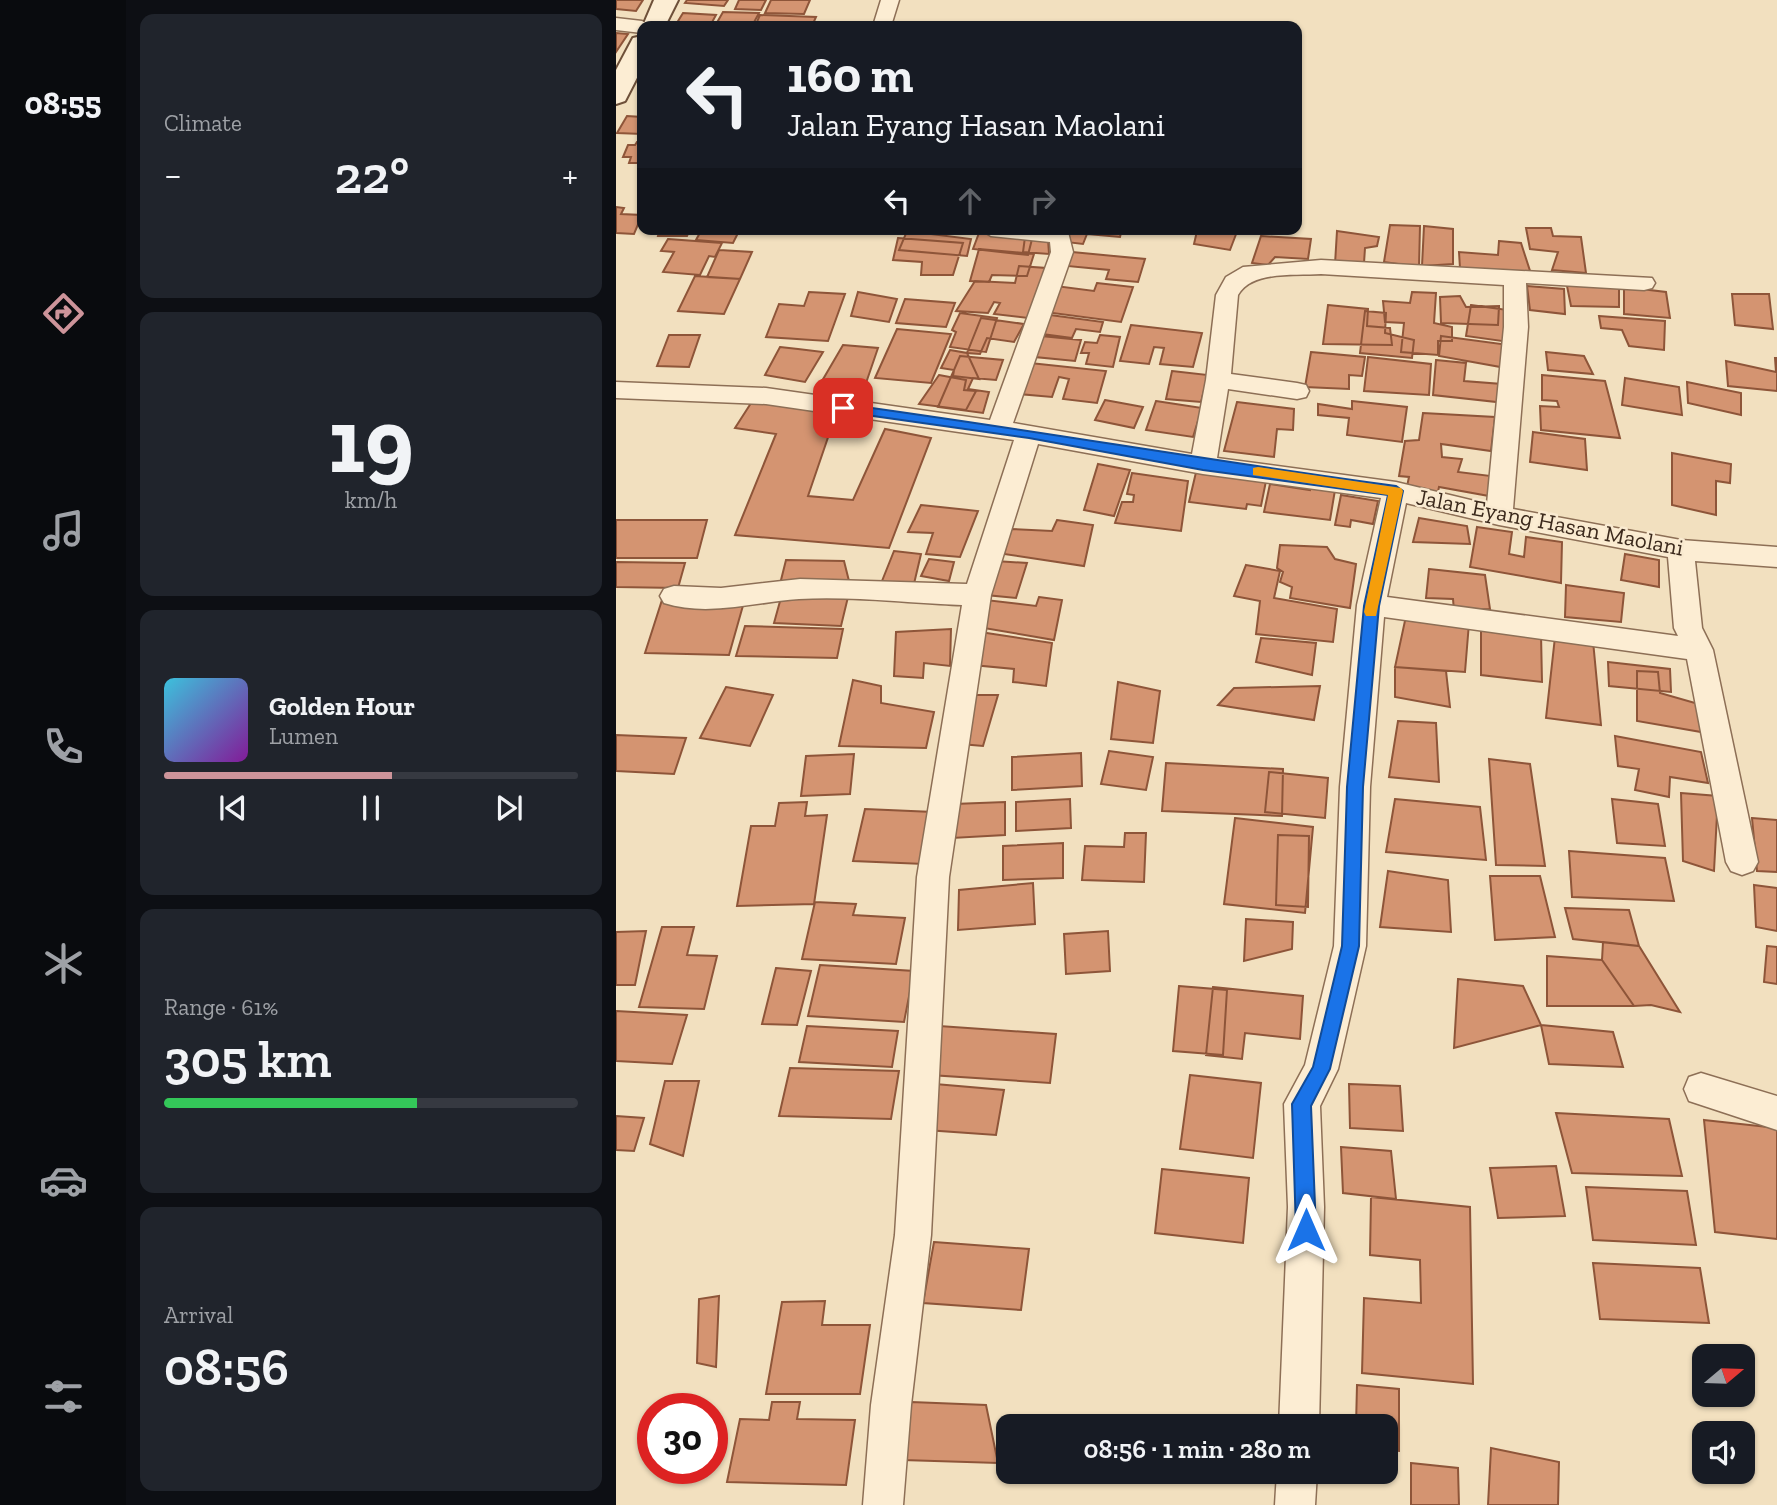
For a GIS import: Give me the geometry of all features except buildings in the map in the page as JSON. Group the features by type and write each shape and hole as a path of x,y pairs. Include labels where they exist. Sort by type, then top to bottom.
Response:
{"main road":[{"path":"656,21 666,0"},
{"path":"616,96 637,54"}],"street":[{"path":"883,21 890,0"},
{"path":"616,24 637,26"},
{"path":"883,1505 891,1405 913,1235 933,877 977,595 1013,432 1062,252 1062,235"},
{"path":"1203,465 1218,380 1227,295 1234,282 1251,272 1321,267 1515,279 1527,276 1644,283"},
{"path":"1499,516 1516,327 1515,279"},
{"path":"1218,380 1297,391"},
{"name":"Jalan Eyang Hasan Maolani","path":"616,390 766,397 1013,432 1203,465 1396,491 1499,516 1681,550 1777,557"},
{"path":"1299,1414 1306,1207 1302,1104 1321,1069 1350,946 1355,787 1371,606 1396,491"},
{"path":"1681,550 1688,628 1699,650 1742,862"},
{"path":"674,596 721,598 800,589 977,595"},
{"path":"1371,606 1699,650"},
{"path":"1701,1089 1777,1113"},
{"path":"1295,1505 1296,1484"}],"slow traffic":[{"path":"1258,472 1396,491 1371,612"}],"route":[{"path":"843,408 1029,434 1203,465 1396,491 1371,606 1367,682 1355,787 1350,946 1321,1069 1302,1104 1306,1230"}]}
